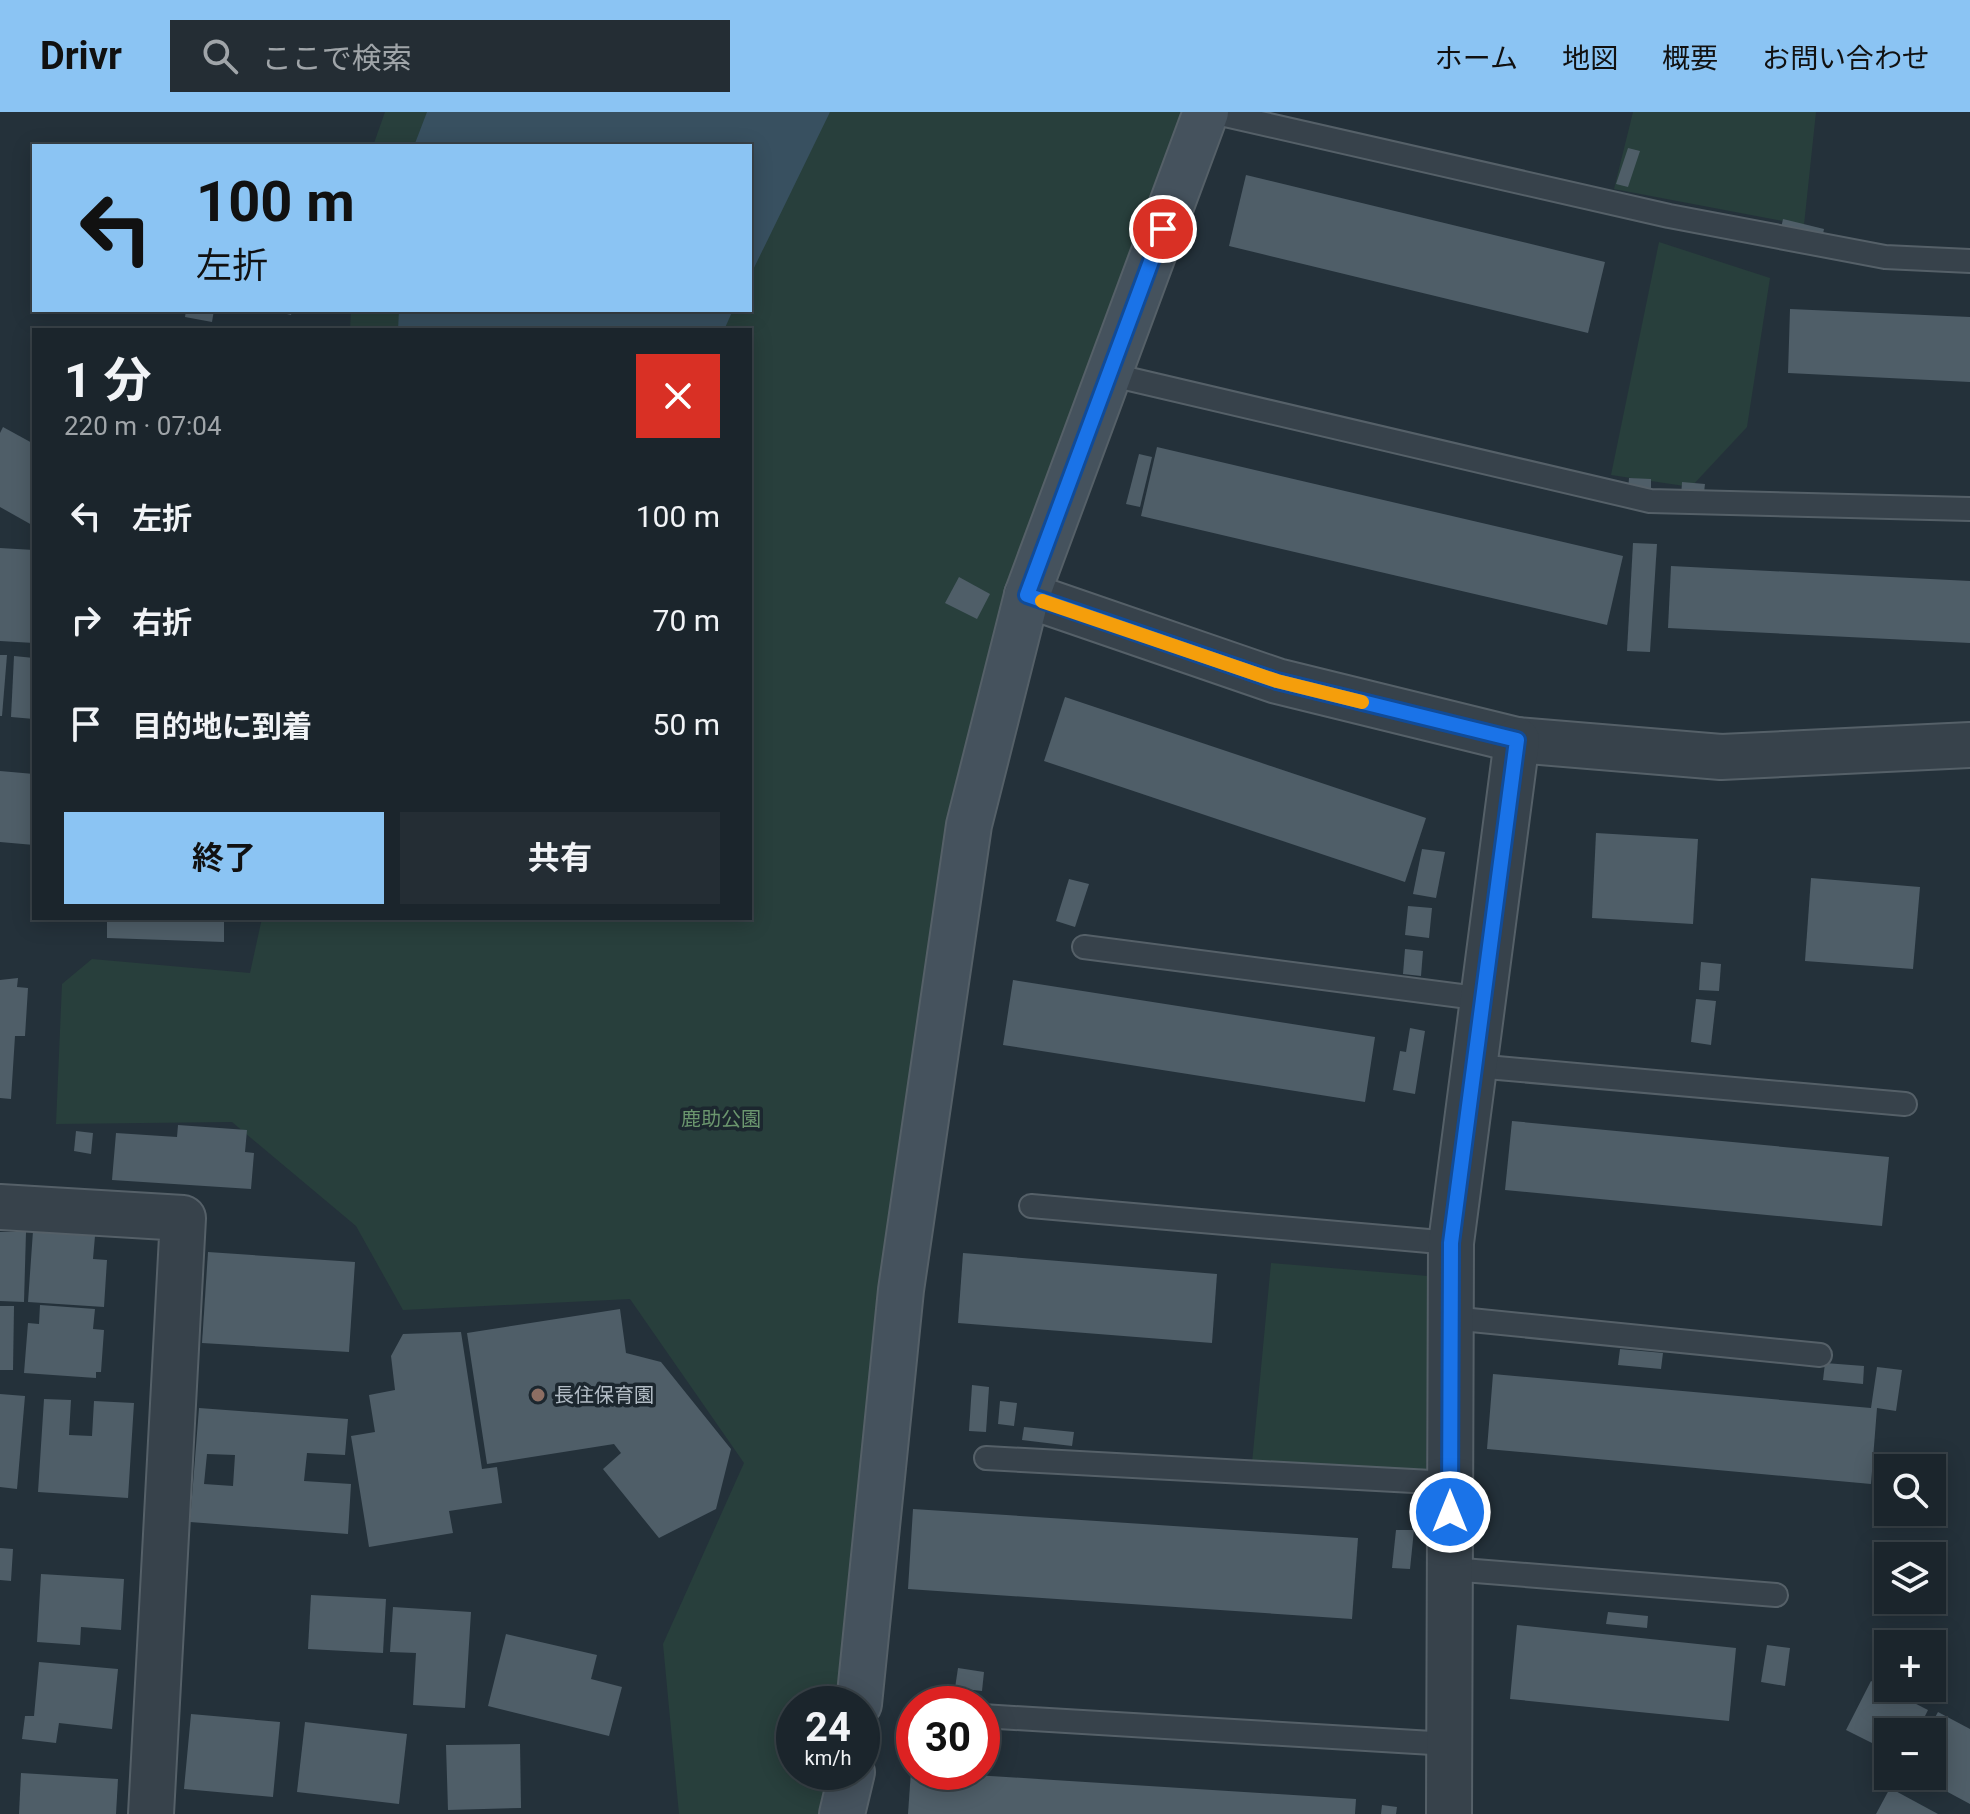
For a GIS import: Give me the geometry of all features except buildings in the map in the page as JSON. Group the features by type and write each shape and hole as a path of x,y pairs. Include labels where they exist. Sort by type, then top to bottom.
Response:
{"street":[{"path":"861,1686 901,1290 967,841 1027,595 1206,112"},
{"path":"1027,595 1277,681 1517,740 1721,757 1970,745"},
{"path":"1449,1814 1451,1243 1517,740"},
{"path":"0,1207 183,1218 151,1814"},
{"path":"842,1814 848,1790"}],"lane":[{"path":"1212,112 1669,216 1885,257 1970,261"},
{"path":"1108,374 1650,501 1970,509"},
{"path":"1084,947 1484,999"},
{"path":"1475,1066 1905,1104"},
{"path":"1031,1206 1451,1243"},
{"path":"1451,1318 1820,1355"},
{"path":"986,1458 1450,1483"},
{"path":"1450,1569 1776,1595"},
{"path":"1000,1717 1449,1744"}],"green space":[{"name":"鹿助公園","path":"385,112 1206,112 969,825 861,1686 776,1686 776,1790 848,1790 842,1814 679,1814 663,1644 744,1463 630,1299 403,1310 356,1226 232,1122 56,1124 62,984 92,959 250,973 262,920 752,920 752,328 350,328 351,312 752,312 752,144 374,144"},
{"path":"1633,112 1816,112 1804,225 1614,189"},
{"path":"1659,242 1770,278 1747,427 1691,487 1611,475"},
{"path":"1271,1263 1428,1276 1426,1474 1252,1463"}],"water":[{"path":"427,112 830,112 752,272 752,144 415,144"},
{"path":"399,312 732,312 725,328 398,328"}],"slow traffic":[{"path":"1042,601 1277,681 1362,702"}],"place":[{"name":"長住保育園","path":"538,1395"}],"route":[{"path":"1163,229 1027,595 1277,681 1517,740 1451,1243 1450,1512"}]}
